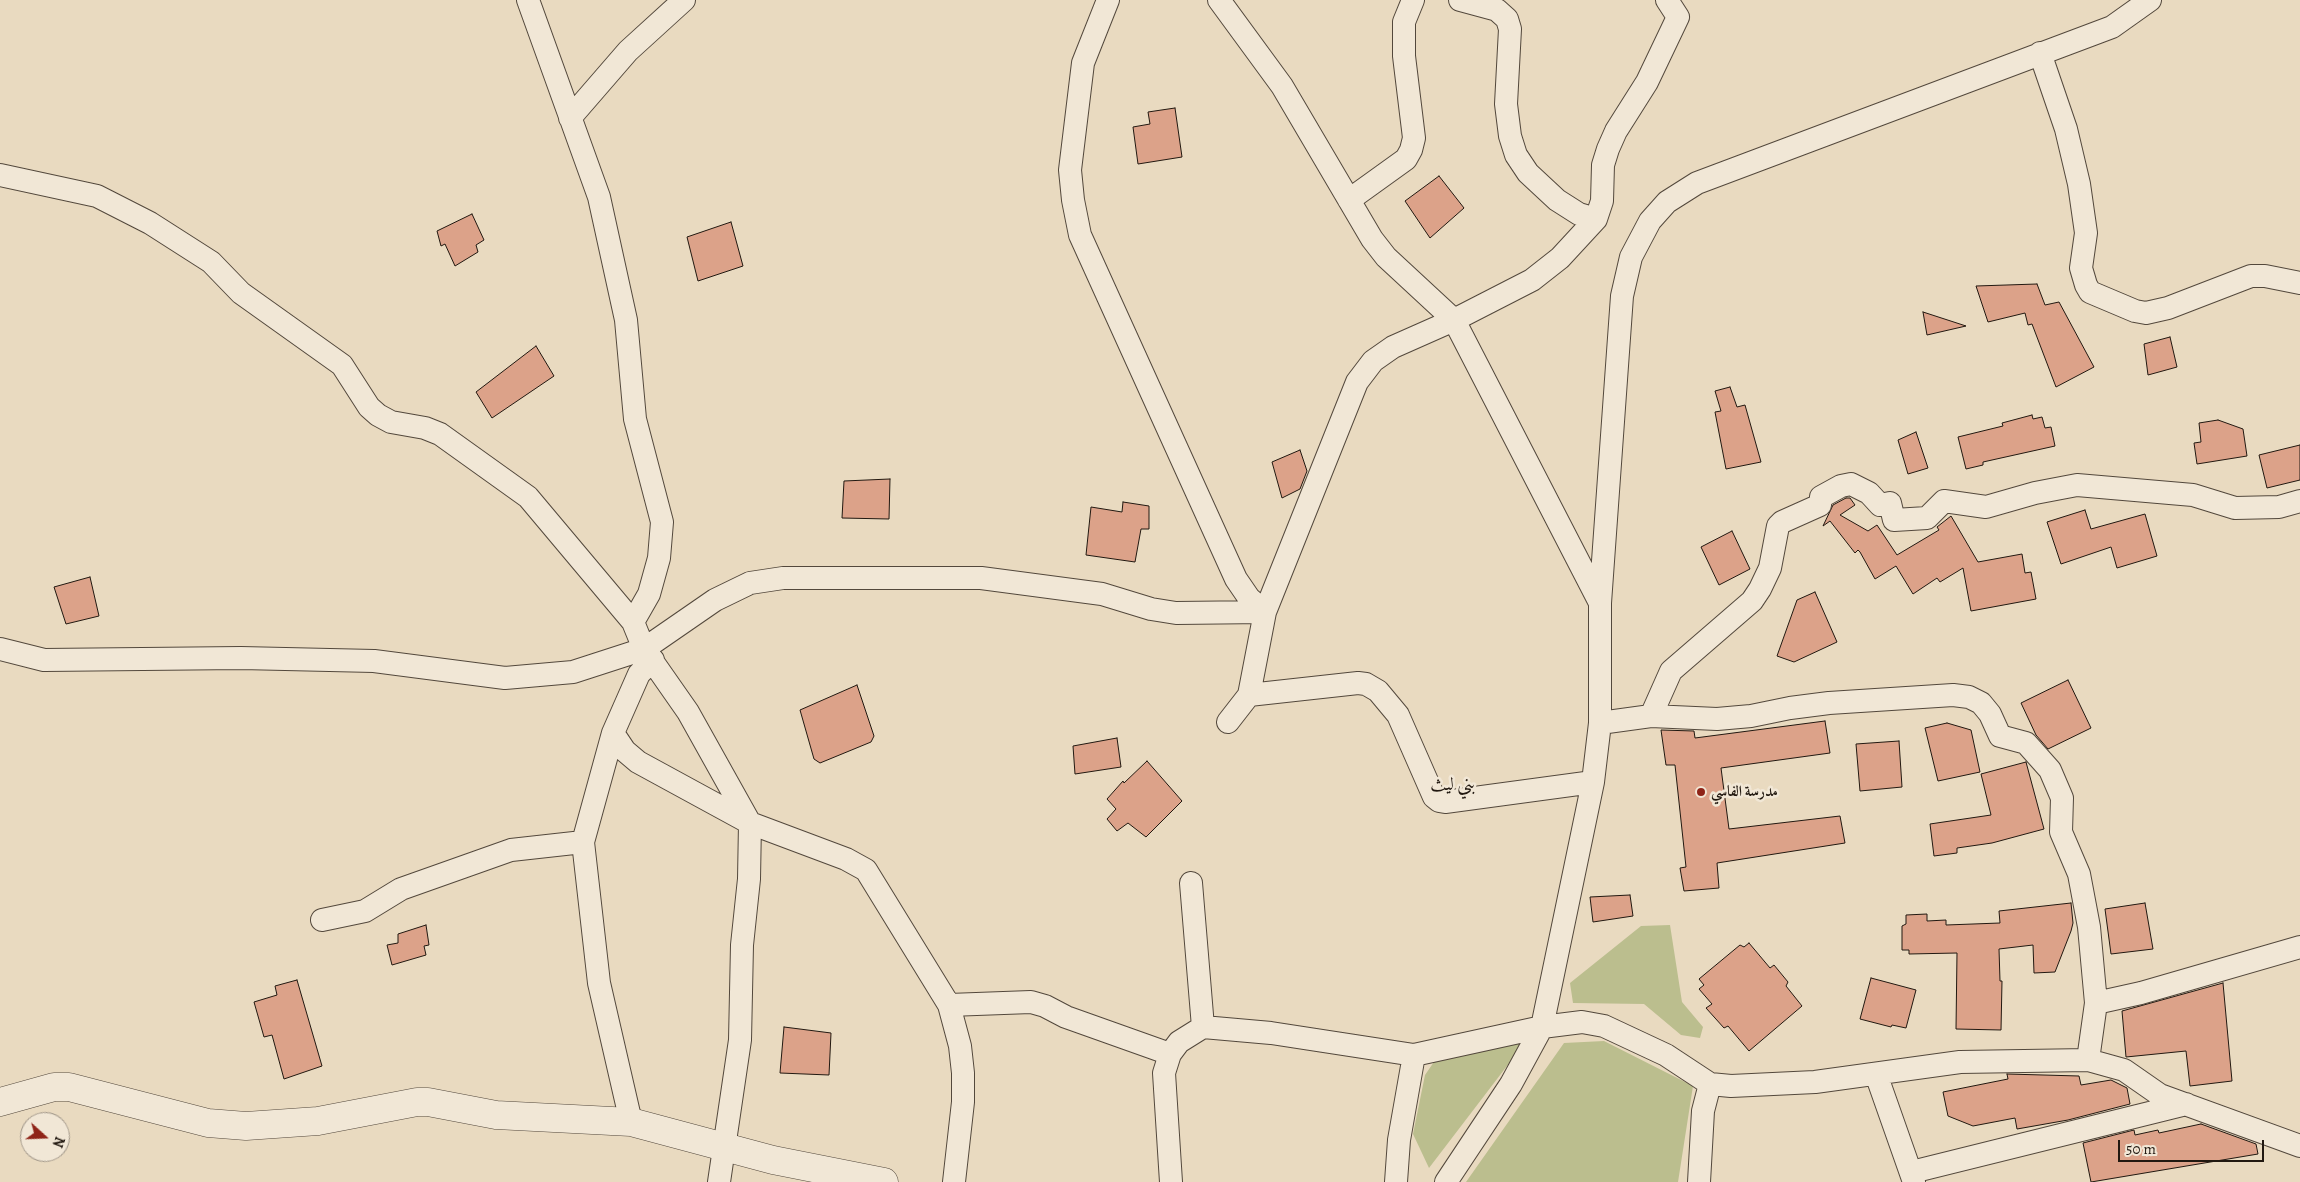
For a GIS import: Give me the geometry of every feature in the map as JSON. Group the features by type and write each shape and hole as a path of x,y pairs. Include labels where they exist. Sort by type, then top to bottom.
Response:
{"street":[{"path":"528,0 599,197 626,320 635,419 662,522 659,558 648,594 633,622"},
{"path":"570,118 628,50 684,0"},
{"path":"1108,0 1082,63 1074,118 1070,170 1073,200 1080,235 1236,579 1250,598 1265,612"},
{"path":"1219,0 1282,86 1349,200 1386,257 1454,320 1600,603"},
{"path":"1349,200 1406,159 1411,150 1414,138 1404,56 1404,22 1413,0"},
{"path":"1460,0 1497,10 1507,19 1510,29 1506,104 1510,136 1516,155 1528,173 1557,200 1579,214 1596,218"},
{"path":"1446,1182 1511,1084 1542,1027 1593,782 1600,723 1600,603 1622,296 1631,257 1650,221 1667,202 1696,183 2112,27 2150,0"},
{"path":"1228,722 1249,695 1265,612 1357,382 1373,361 1393,347 1454,320 1532,280 1560,258 1583,235 1596,218 1602,201 1603,165 1608,149 1616,131 1647,82 1677,6"},
{"path":"2040,53 2066,129 2079,184 2086,234 2082,268 2086,285 2090,292 2135,311 2146,313 2168,308 2251,276 2265,276 2300,283"},
{"path":"0,175 97,196 150,222 210,262 241,293 342,365 370,408 378,415 391,422 425,428 440,434 528,497 633,622 648,655 688,712 750,823 749,878 742,945 740,1040 726,1147 719,1182"},
{"path":"1651,716 1665,680 1674,666 1752,601 1770,568 1778,526 1782,522 1820,505 1821,497 1841,486 1851,484 1869,493 1880,505 1890,503 1894,520 1927,518 1944,501 1986,508 2034,493 2077,486 2193,494 2235,508 2279,507 2300,501"},
{"path":"631,1122 599,984 583,842 612,733 648,655 715,600 750,583 783,578 981,578 1102,594 1151,610 1176,613 1265,612"},
{"path":"0,649 44,660 241,658 374,661 505,678 573,672 648,655"},
{"path":"1249,695 1358,682 1366,684 1378,691 1398,715 1434,797 1439,801 1445,802 1593,782"},
{"path":"1600,723 1651,716 1717,719 1751,716 1790,708 1829,704 1953,695 1969,697 1981,703 1990,714 2000,736 2026,743 2050,770 2062,798 2061,832 2079,874 2089,927 2096,1003 2088,1060"},
{"path":"612,733 625,751 638,762 750,823 846,858 866,870 949,1005 960,1046 963,1073 963,1102 954,1182"},
{"path":"322,920 365,911 401,889 511,850 583,842"},
{"path":"1191,883 1203,1027"},
{"path":"2096,1003 2140,993 2300,947"},
{"path":"949,1005 1031,1002 1045,1006 1066,1017 1170,1054"},
{"path":"1171,1182 1164,1073 1170,1054 1179,1042 1203,1027 1271,1033 1414,1056 1542,1027 1582,1022 1604,1026 1666,1055 1710,1084 1731,1086 1770,1085 1876,1074 1960,1062 2088,1060 2124,1070 2160,1095 2300,1146"},
{"path":"1396,1182 1399,1140 1414,1056"},
{"path":"1876,1074 1913,1177 2186,1104"},
{"path":"1699,1182 1703,1111 1710,1084"},
{"path":"0,1101 54,1087 68,1087 208,1123 226,1125 275,1125 318,1121 417,1102 428,1102 496,1115 631,1122 773,1160 884,1182"}],"green space":[{"path":"1670,925 1682,1002 1703,1027 1700,1038 1681,1035 1644,1004 1573,1003 1570,983 1641,926"},
{"path":"1536,1028 1429,1168 1413,1134 1425,1075 1438,1056"},
{"path":"1604,1041 1693,1086 1678,1182 1466,1182 1564,1043"}],"building":[{"path":"1175,108 1182,157 1138,164 1133,127 1150,124 1148,112"},
{"path":"1439,176 1464,208 1430,238 1405,201"},
{"path":"472,214 484,240 476,245 478,252 455,266 445,244 441,246 437,231"},
{"path":"731,222 743,266 698,281 687,237"},
{"path":"2037,284 2045,305 2059,302 2094,367 2056,387 2032,324 2028,325 2025,313 1988,322 1976,286"},
{"path":"1923,312 1966,326 1927,335"},
{"path":"2170,337 2177,367 2148,375 2144,344"},
{"path":"536,346 554,376 492,418 476,392"},
{"path":"1730,387 1737,407 1745,405 1761,462 1726,469 1715,412 1721,411 1715,391"},
{"path":"2032,415 2033,419 2042,417 2045,428 2051,427 2055,446 1983,462 1983,465 1966,469 1958,437 2003,426 2002,423"},
{"path":"2218,420 2243,429 2247,456 2197,464 2194,443 2201,442 2199,423"},
{"path":"1916,432 1928,468 1908,474 1898,440"},
{"path":"2300,445 2300,480 2267,488 2259,455"},
{"path":"1300,450 1307,471 1300,489 1282,498 1272,462"},
{"path":"890,479 889,519 842,518 844,481"},
{"path":"1846,498 1850,498 1855,505 1840,515 1868,531 1877,525 1897,555 1939,530 1937,527 1951,516 1978,562 2022,554 2025,573 2031,572 2036,599 1971,611 1963,568 1940,582 1937,578 1913,594 1896,566 1875,579 1860,552 1858,550 1855,553 1830,521 1823,526 1833,505"},
{"path":"1123,502 1149,506 1149,529 1141,529 1135,562 1086,555 1091,507 1122,512"},
{"path":"2085,510 2091,529 2145,514 2157,556 2117,568 2111,547 2061,564 2047,522"},
{"path":"1732,531 1750,569 1719,585 1701,547"},
{"path":"90,577 99,616 66,624 54,587"},
{"path":"1815,592 1837,642 1794,662 1777,656 1797,600"},
{"path":"2068,680 2091,728 2048,749 2036,735 2021,703"},
{"path":"857,685 874,736 871,742 820,763 814,759 800,710"},
{"name":"مدرسة الفاسي","path":"1825,721 1830,753 1721,768 1729,829 1840,816 1845,843 1717,863 1719,888 1684,891 1680,868 1686,867 1675,765 1666,765 1661,730 1694,731 1695,738"},
{"path":"1947,723 1971,730 1980,772 1938,781 1925,728"},
{"path":"1117,738 1121,767 1075,774 1073,746"},
{"path":"1899,741 1902,787 1860,791 1856,744"},
{"path":"1147,761 1182,801 1146,837 1128,823 1117,831 1107,819 1116,809 1107,799 1123,781 1124,783"},
{"path":"2026,762 2044,829 1992,843 1957,848 1957,853 1934,856 1930,824 1991,815 1981,774"},
{"path":"1630,895 1633,916 1593,922 1590,897"},
{"path":"2071,903 2073,923 2055,972 2034,973 2033,945 1999,949 2000,981 2002,981 2001,1030 1956,1029 1957,953 1909,954 1909,950 1902,950 1902,926 1906,924 1906,915 1927,914 1927,921 1946,920 1946,925 2000,923 1999,911"},
{"path":"2145,903 2153,949 2111,954 2105,909"},
{"path":"426,925 429,945 424,946 426,955 392,965 387,945 398,943 398,934"},
{"path":"1749,943 1770,968 1774,965 1788,982 1786,986 1802,1006 1749,1051 1728,1026 1724,1028 1706,1008 1712,1004 1699,989 1704,985 1699,979 1740,945 1744,947"},
{"path":"1871,978 1916,990 1906,1028 1892,1025 1891,1027 1860,1019"},
{"path":"297,980 322,1066 284,1079 272,1035 264,1037 254,1002 277,995 275,986"},
{"path":"2223,983 2232,1081 2190,1086 2186,1051 2126,1057 2122,1011"},
{"path":"784,1027 831,1033 829,1075 780,1073"},
{"path":"2007,1074 2079,1076 2081,1085 2111,1080 2127,1088 2130,1104 2068,1120 2017,1129 2015,1118 1973,1126 1948,1116 1943,1092 2008,1079"},
{"path":"2201,1124 2256,1144 2258,1154 2091,1182 2083,1143 2134,1130 2135,1135 2158,1130 2159,1133"}],"place":[{"name":"مدرسة الفاسي","path":"1701,792"}],"district":[{"name":"بني ليث","path":"1453,786"}]}
